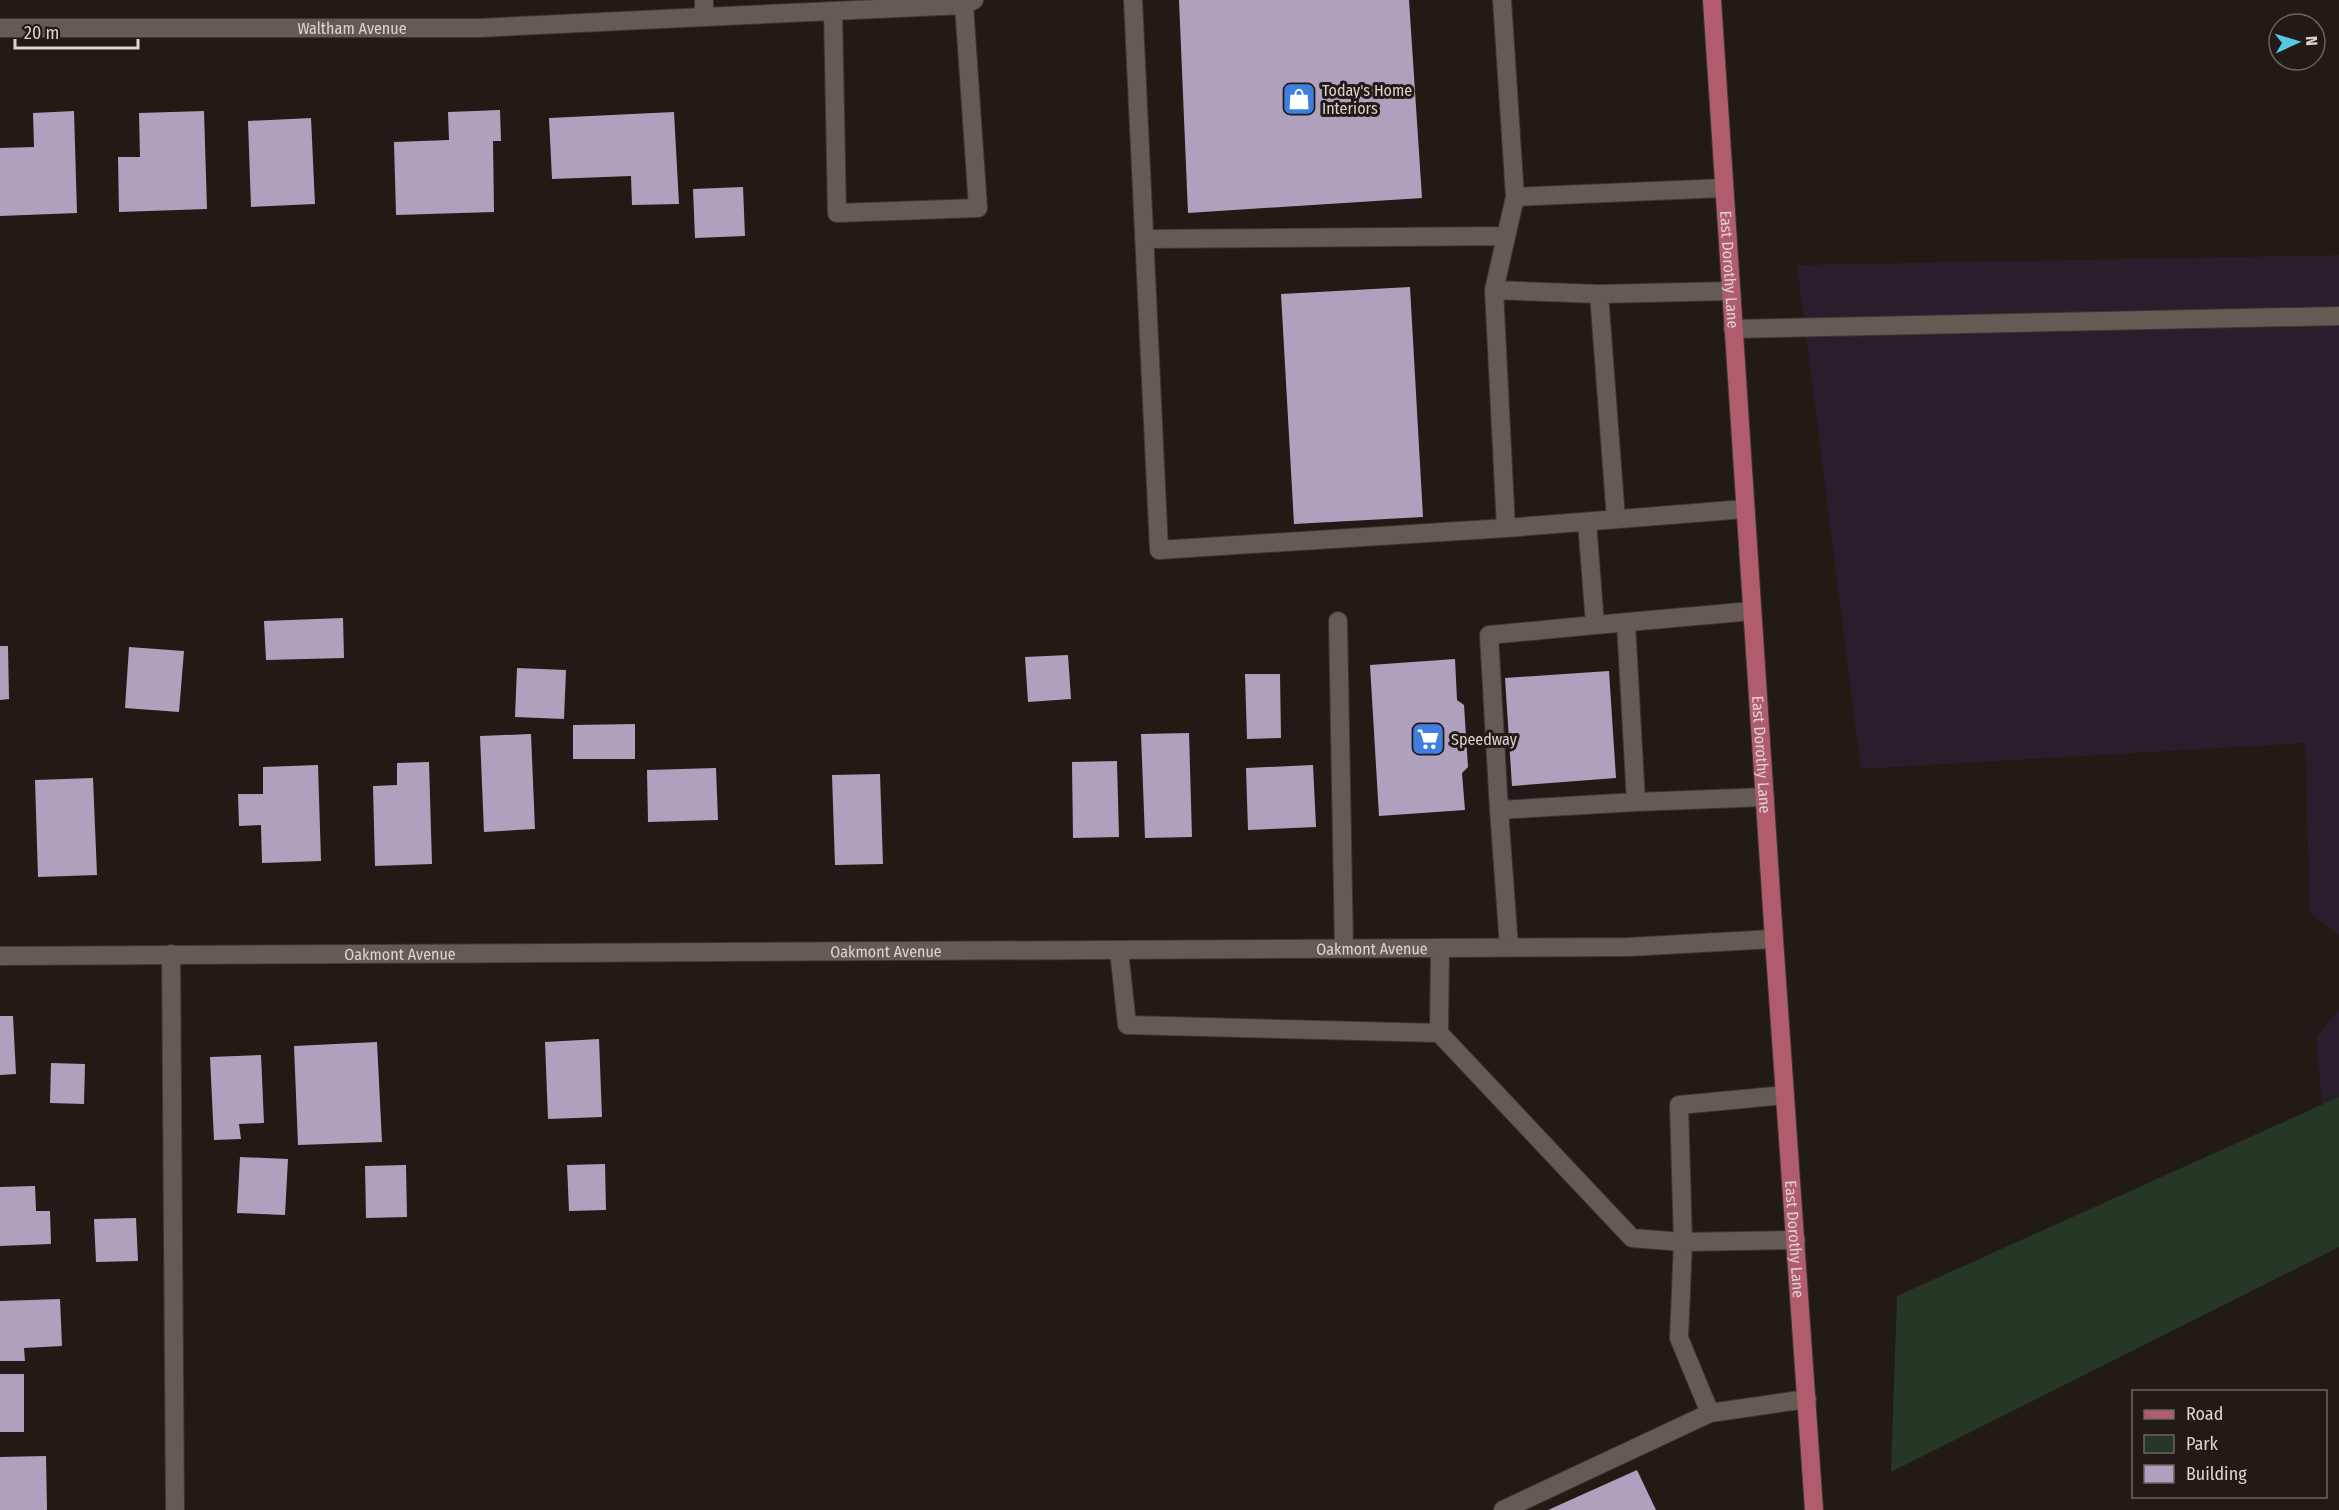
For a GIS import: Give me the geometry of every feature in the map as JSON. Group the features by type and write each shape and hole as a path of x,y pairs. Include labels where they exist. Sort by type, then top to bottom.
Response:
{"main road":[{"name":"East Dorothy Lane","path":"1712,0 1732,329 1814,1510"}],"street":[{"path":"1133,0 1159,550 1506,528 1745,509"},
{"path":"1502,0 1515,197 1494,290 1506,528"},
{"path":"833,11 837,213 978,208 970,2"},
{"name":"Waltham Avenue","path":"0,28 478,28 704,8 833,11 970,2"},
{"path":"1515,197 1724,188"},
{"path":"1144,239 1506,236"},
{"path":"1494,290 1599,294 1731,291"},
{"path":"1599,294 1616,519"},
{"path":"1732,329 2339,316"},
{"path":"1587,522 1595,625"},
{"path":"1509,947 1489,635 1752,611"},
{"path":"1338,621 1344,948"},
{"path":"1626,622 1636,802"},
{"path":"1499,810 1765,797"},
{"name":"Oakmont Avenue","path":"0,956 1628,947 1774,939"},
{"path":"1440,948 1439,1033 1632,1238 1683,1242 1796,1240"},
{"path":"1119,950 1127,1025 1439,1033"},
{"path":"171,954 175,1510"},
{"path":"1710,1413 1679,1338 1683,1242 1679,1105 1785,1095"},
{"path":"1503,1510 1710,1413 1807,1399"}],"shaded area":[{"path":"2339,255 2339,935 2310,913 2305,743 1861,769 1797,265"},
{"path":"2339,1010 2339,1097 2322,1105 2316,1037"}],"green space":[{"path":"2339,1097 2339,1247 1891,1472 1897,1296"}],"building":[{"name":"Today's Home Interiors","path":"1179,0 1409,0 1422,198 1188,213"},
{"path":"500,110 501,141 493,141 494,212 396,215 394,142 449,140 448,112"},
{"path":"74,111 77,213 0,216 0,148 34,147 33,113"},
{"path":"204,111 207,209 119,212 118,157 140,157 139,113"},
{"path":"674,112 679,204 632,205 631,176 552,179 549,118"},
{"path":"311,118 315,204 251,207 248,121"},
{"path":"743,187 745,236 695,238 693,189"},
{"path":"1410,287 1423,517 1294,524 1281,294"},
{"path":"343,618 344,658 266,660 264,621"},
{"path":"0,646 8,646 9,699 0,700"},
{"path":"129,647 184,651 179,712 125,708"},
{"path":"1068,655 1071,699 1028,702 1025,657"},
{"path":"1455,659 1457,700 1464,705 1468,767 1462,773 1465,810 1379,816 1370,665"},
{"path":"517,668 566,670 564,719 515,717"},
{"path":"1609,671 1616,778 1512,786 1505,678"},
{"path":"1245,674 1280,674 1281,738 1247,739"},
{"path":"635,724 635,759 573,759 573,725"},
{"path":"1189,733 1192,837 1145,838 1141,734"},
{"path":"531,734 535,829 484,832 480,736"},
{"path":"1117,761 1119,837 1073,838 1072,762"},
{"path":"429,762 432,864 375,866 373,786 397,785 397,763"},
{"path":"318,765 321,861 262,863 261,825 239,826 238,794 263,794 263,767"},
{"path":"1313,765 1316,827 1248,830 1246,768"},
{"path":"716,768 718,820 648,822 647,770"},
{"path":"880,774 883,864 835,865 832,775"},
{"path":"93,778 97,875 38,877 35,780"},
{"path":"0,1016 13,1016 16,1074 0,1075"},
{"path":"599,1039 602,1117 548,1119 545,1042"},
{"path":"377,1042 382,1142 298,1145 294,1046"},
{"path":"261,1055 264,1123 239,1124 241,1139 214,1140 210,1057"},
{"path":"51,1063 85,1064 84,1104 50,1103"},
{"path":"240,1157 288,1159 285,1215 237,1213"},
{"path":"605,1164 606,1210 569,1211 567,1165"},
{"path":"406,1165 407,1217 366,1218 365,1166"},
{"path":"35,1186 36,1211 50,1211 51,1244 0,1246 0,1187"},
{"path":"136,1218 138,1261 96,1262 94,1219"},
{"path":"60,1299 62,1346 24,1348 25,1361 0,1361 0,1301"},
{"path":"0,1374 24,1374 24,1432 0,1432"},
{"path":"46,1456 47,1510 0,1510 0,1457"},
{"path":"1637,1470 1656,1510 1548,1510"}],"place":[{"name":"Today's Home Interiors","path":"1299,99"},
{"name":"Speedway","path":"1428,739"}]}
